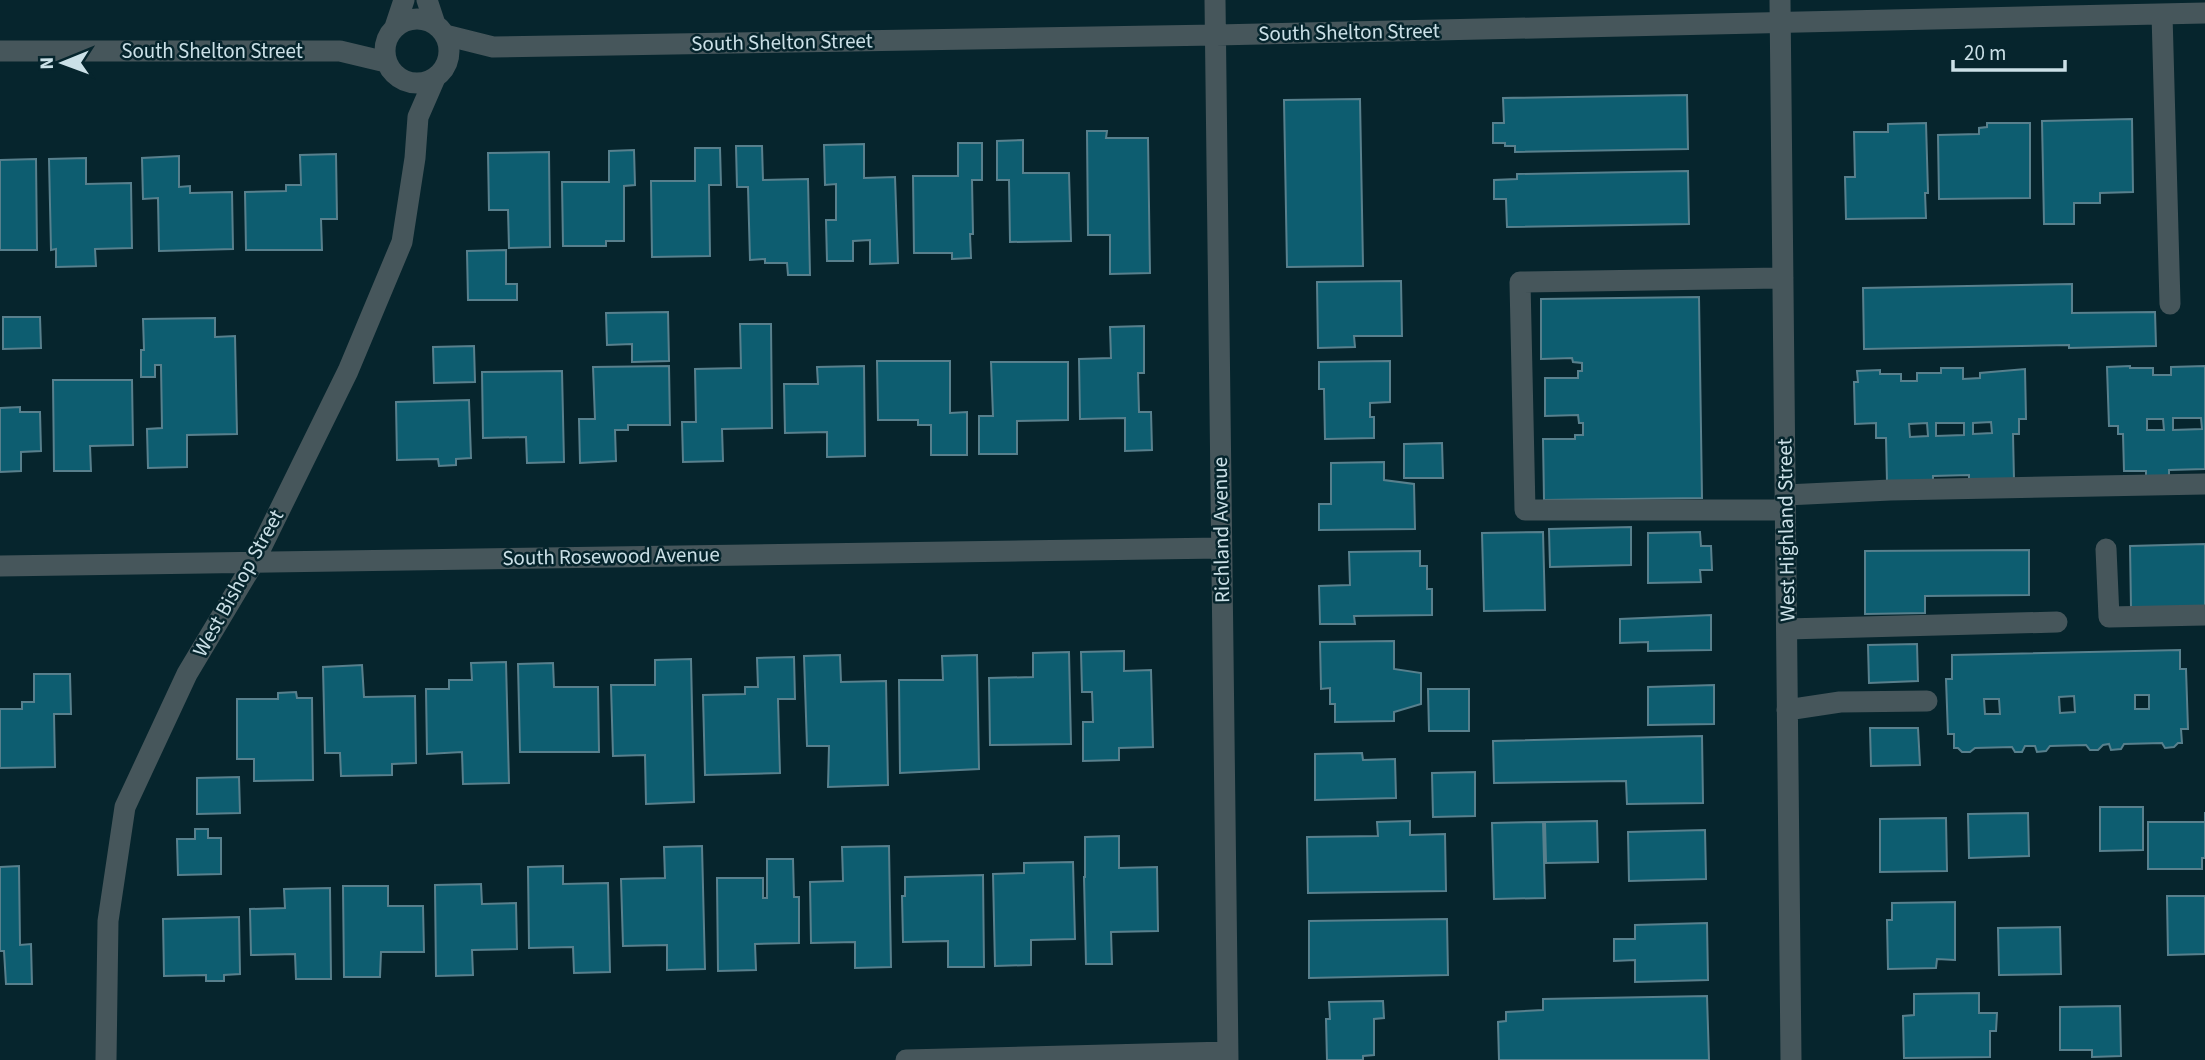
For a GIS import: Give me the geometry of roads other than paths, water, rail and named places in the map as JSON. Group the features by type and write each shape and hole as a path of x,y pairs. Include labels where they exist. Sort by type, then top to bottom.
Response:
{"street":[{"path":"404,0 385,50 386,62 401,79 418,84 441,70 449,48 427,0"},
{"name":"Richland Avenue","path":"1215,0 1228,1056"},
{"name":"West Highland Street","path":"1780,0 1791,1060"},
{"name":"South Shelton Street","path":"440,30 493,47 1216,35 2205,13"},
{"path":"2162,14 2170,304"},
{"path":"391,33 415,18 440,30"},
{"name":"South Shelton Street","path":"340,51 391,33"},
{"name":"South Shelton Street","path":"441,70 493,47"},
{"name":"South Shelton Street","path":"0,51 340,51 386,62"},
{"name":"West Bishop Street","path":"106,1060 108,921 125,807 187,674 254,562 348,371 402,242 415,158 418,117 441,70"},
{"name":"West Bishop Street","path":"401,79 418,117"},
{"path":"1783,278 1520,282 1525,509 1785,502 1890,490 2205,484"},
{"name":"South Rosewood Avenue","path":"0,566 1221,548"},
{"path":"2106,549 2109,617 2205,615"},
{"path":"1787,629 2057,622"},
{"path":"1787,710 1840,702 1927,701"},
{"path":"906,1060 1228,1056"}]}
